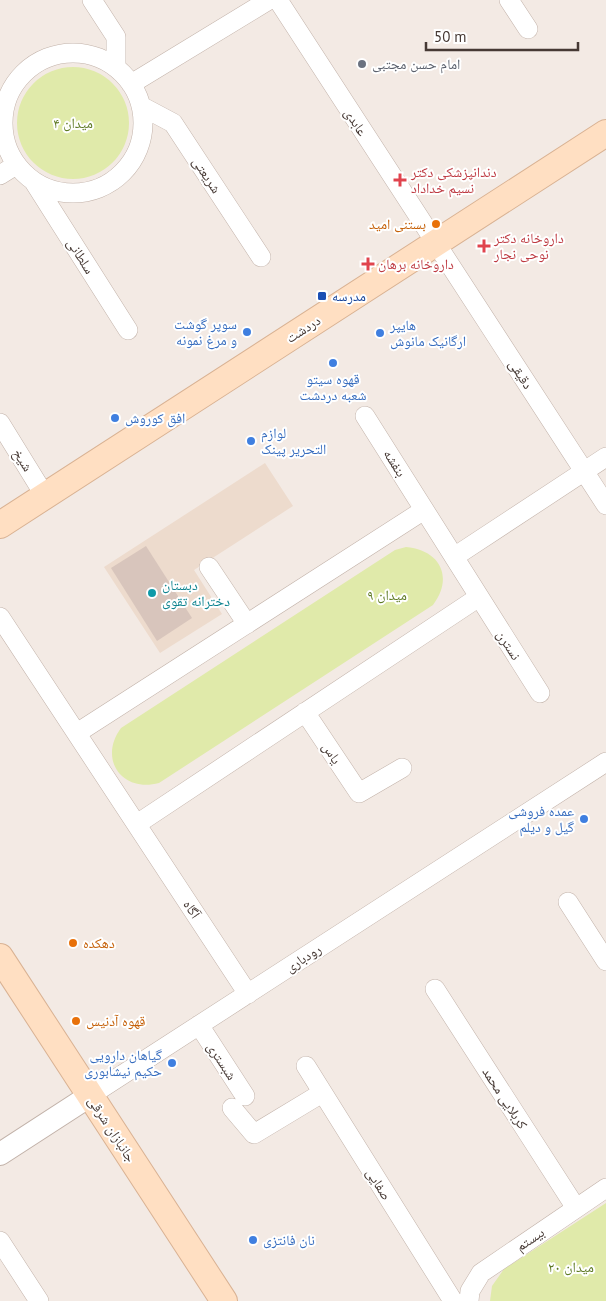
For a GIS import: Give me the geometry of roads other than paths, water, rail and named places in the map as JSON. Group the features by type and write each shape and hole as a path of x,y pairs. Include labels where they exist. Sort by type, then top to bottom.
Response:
{"main road":[{"name":"دردشت","path":"0,525 606,133"},
{"name":"جانبازان شرقی","path":"0,956 224,1301"}],"street":[{"path":"92,0 116,37 116,68"},
{"path":"131,84 269,0"},
{"name":"عابدی","path":"278,0 435,243"},
{"path":"508,0 528,28"},
{"path":"74,53 96,57 116,68 131,84 141,106 143,130 136,153 122,173 103,187 80,193 56,191 34,182 16,164 3,140 2,123 6,101 16,81 32,66 52,56 74,53"},
{"name":"شریعتی","path":"141,106 173,123 261,256"},
{"path":"0,175 16,164"},
{"name":"سلطانی","path":"34,182 128,330"},
{"name":"دقیقی","path":"435,243 606,505"},
{"name":"بنفشه","path":"365,416 424,510"},
{"name":"شیخ","path":"0,423 45,496"},
{"path":"454,558 606,457"},
{"path":"0,617 76,733 137,824 479,597 424,510 76,733"},
{"path":"209,566 247,624"},
{"name":"نسترن","path":"479,597 540,692"},
{"name":"یاس","path":"305,712 359,793 402,768"},
{"name":"رودباری","path":"0,1154 606,762"},
{"name":"آگاه","path":"137,824 248,994"},
{"path":"568,902 606,961"},
{"name":"کربلایی محمد","path":"435,989 576,1208"},
{"name":"شبستری","path":"200,1025 254,1134 322,1093"},
{"name":"صفایی","path":"306,1066 454,1301"},
{"name":"بیستم","path":"469,1301 470,1291 481,1272 606,1188"},
{"path":"0,1240 39,1301"}],"place":[{"name":"امام حسن مجتبی","path":"362,64"},
{"name":"دندانپزشکی دکتر نسیم خداداد","path":"400,180"},
{"name":"بستنی امید","path":"436,224"},
{"name":"داروخانه دکتر نوحی نجار","path":"484,246"},
{"name":"داروخانه برهان","path":"368,264"},
{"name":"مدرسه","path":"322,296"},
{"name":"سوپر گوشت و مرغ نمونه","path":"247,332"},
{"name":"هایپر ارگانیک مانوش","path":"380,333"},
{"name":"قهوه سیتو شعبه دردشت","path":"333,363"},
{"name":"افق کوروش","path":"115,418"},
{"name":"لوازم التحریر پینک","path":"251,441"},
{"name":"دبستان دخترانه تقوی","path":"152,593"},
{"name":"عمده فروشی گیل و دیلم","path":"584,819"},
{"name":"دهکده","path":"73,943"},
{"name":"قهوه آدنیس","path":"76,1021"},
{"name":"گیاهان دارویی حکیم نیشابوری","path":"172,1063"},
{"name":"نان فانتزی","path":"253,1240"}],"park label":[{"name":"میدان ۴","path":"73,123"},
{"name":"میدان ۹","path":"387,595"},
{"name":"میدان ۲۰","path":"571,1267"}]}
